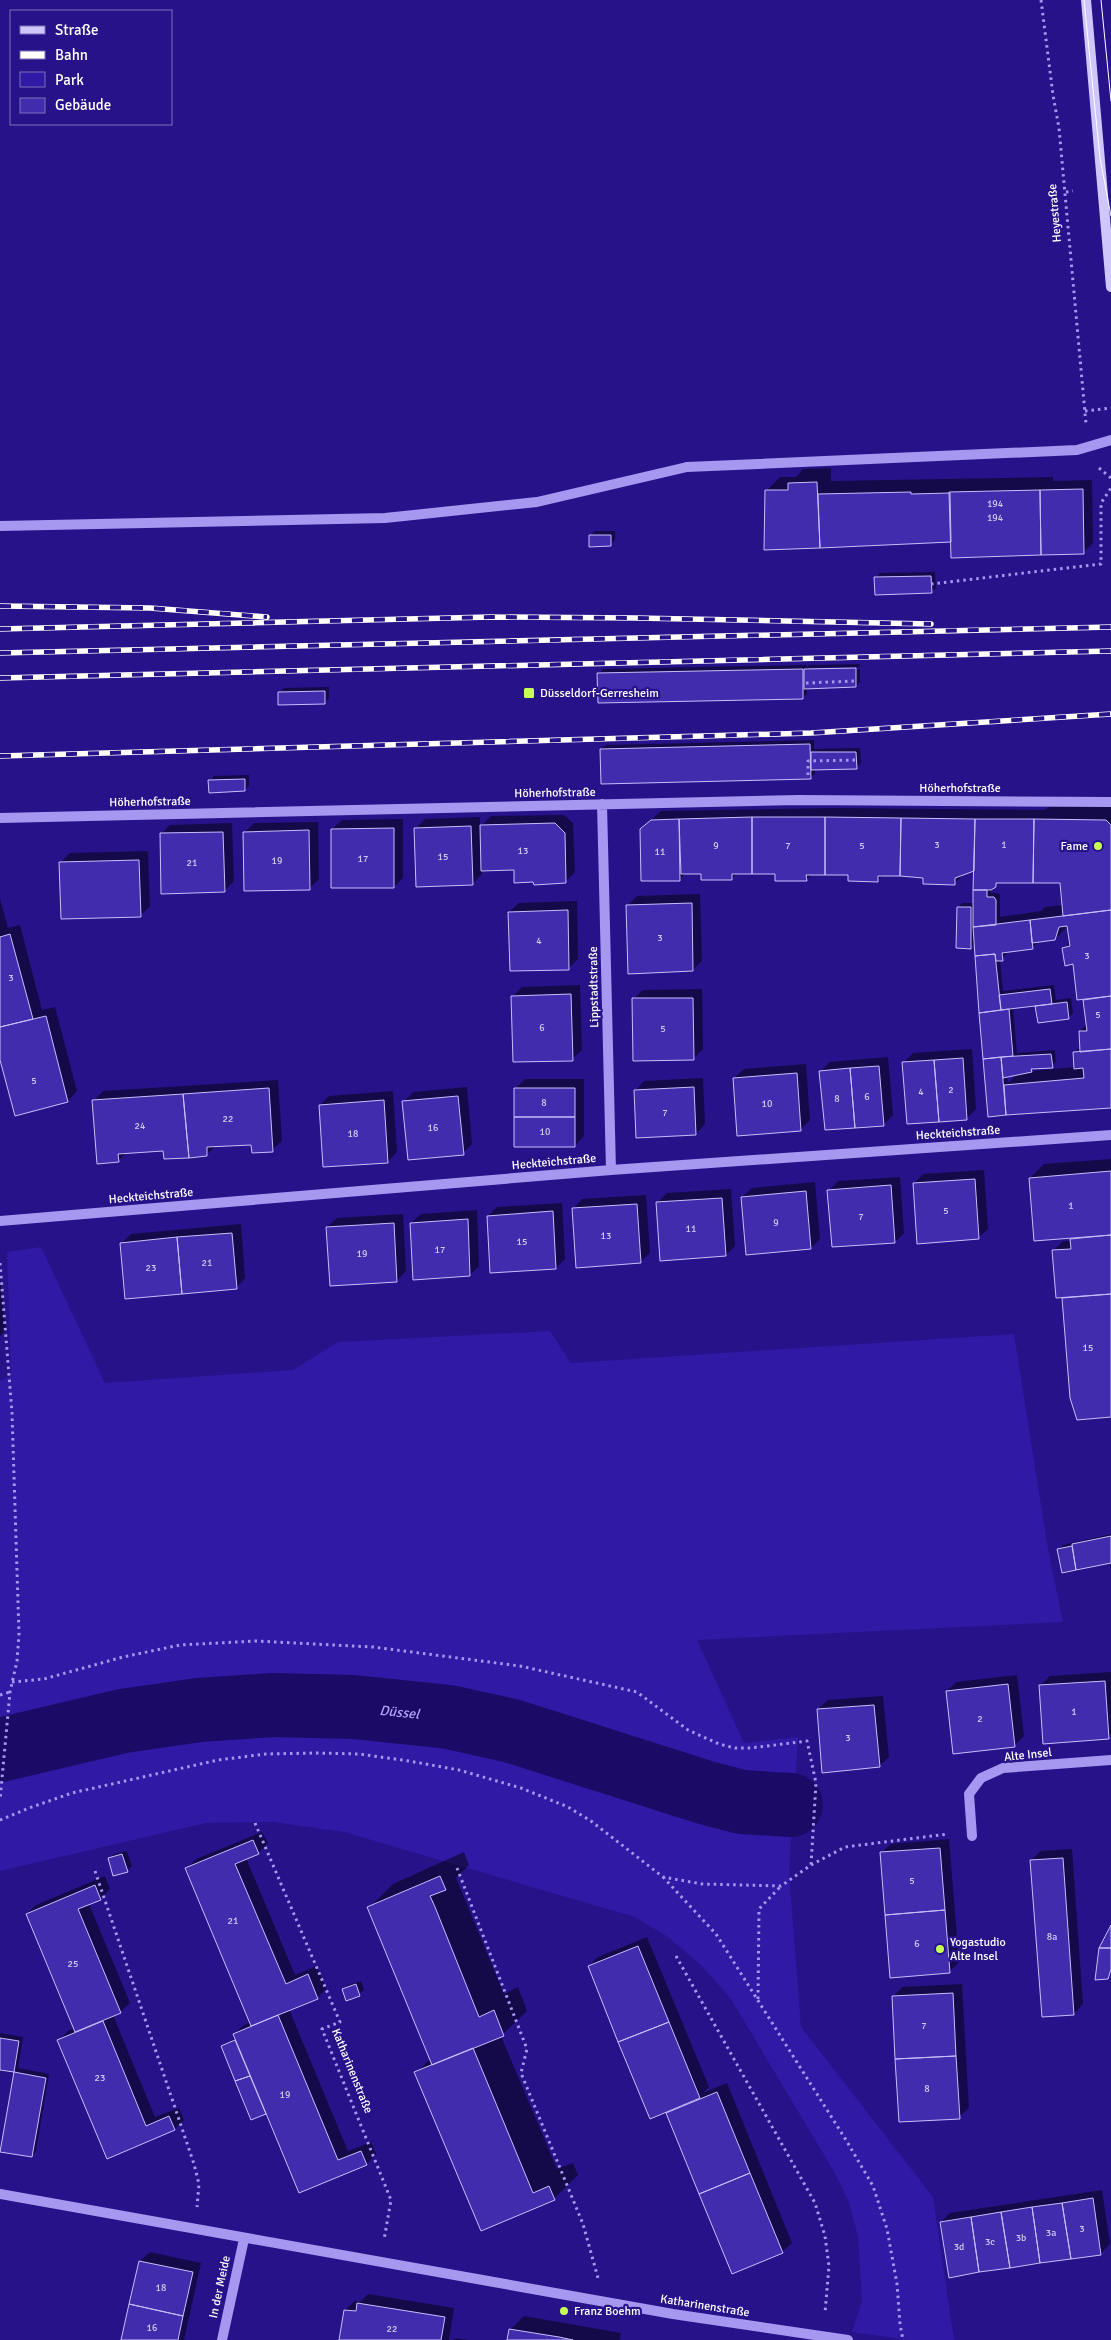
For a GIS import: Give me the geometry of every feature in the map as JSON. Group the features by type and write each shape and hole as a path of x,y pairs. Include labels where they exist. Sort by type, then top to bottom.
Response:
{"main road":[{"path":"1086,0 1108,228 1111,287"}],"street":[{"path":"0,526 385,518 537,502 687,467 1077,450 1111,440"},
{"name":"Höherhofstraße","path":"0,818 799,800 1111,802"},
{"name":"Lippstadtstraße","path":"602,804 611,1170"},
{"name":"Heckteichstraße","path":"0,1221 611,1170 1111,1135"},
{"name":"Alte Insel","path":"972,1834 969,1794 980,1778 1003,1768 1111,1760"},
{"name":"Katharinenstraße","path":"0,2194 605,2302 848,2340"},
{"name":"In der Meide","path":"222,2340 244,2239"}],"path":[{"name":"Heyestraße","path":"1041,0 1066,192 1086,425"},
{"path":"1066,192 1073,191"},
{"path":"1084,411 1111,408"},
{"path":"1095,462 1104,474 1111,478"},
{"path":"932,584 1101,564 1101,504 1111,488"},
{"path":"806,683 855,682"},
{"path":"807,776 808,761 858,760"},
{"path":"0,1263 12,1413 19,1634 17,1661 10,1692 1,1798"},
{"path":"12,1682 44,1679 123,1657 180,1645 256,1641 373,1647 455,1656 520,1666 618,1687 637,1692 688,1730 719,1744 751,1748 807,1741 816,1783 811,1866"},
{"path":"0,1695 10,1692"},
{"path":"0,1820 72,1793 218,1760 266,1754 359,1754 459,1770 521,1788 568,1807 626,1846 663,1877 716,1934 846,2140 873,2186 887,2229 897,2284 903,2340"},
{"name":"Katharinenstraße","path":"255,1823 340,2022 322,2029 391,2200 381,2263"},
{"path":"758,2000 759,1909 781,1886 845,1846 972,1834"},
{"path":"457,1868 527,2049 522,2073 583,2224 605,2302"},
{"path":"96,1871 200,2184 194,2230"},
{"path":"663,1877 702,1884 781,1886"},
{"path":"676,1956 815,2203 824,2236 829,2266 823,2336"}],"green space":[{"path":"41,1247 105,1383 293,1370 338,1342 550,1331 571,1363 1014,1334 1048,1549 1063,1622 697,1640 744,1743 798,1737 794,1800 744,1796 709,1789 485,1719 354,1703 240,1701 123,1716 0,1744 0,1381 11,1376 7,1252"},
{"path":"277,1709 357,1713 463,1724 522,1739 731,1805 793,1810 789,1873 801,2027 933,2197 954,2340 909,2340 852,2332 862,2301 858,2236 848,2200 836,2175 731,1999 701,1965 668,1937 635,1917 344,1832 273,1822 206,1823 0,1871 0,1754 127,1724 201,1712"}],"building":[{"path":"817,482 820,548 764,550 765,490 788,490 788,483"},
{"path":"1083,489 1084,554 1041,555 1040,490"},
{"path":"1040,490 1041,555 951,558 949,492"},
{"path":"911,492 911,494 950,493 951,542 820,548 818,494"},
{"path":"589,535 611,535 611,546 589,547"},
{"path":"931,576 932,593 875,595 874,577"},
{"path":"856,668 856,687 804,689 804,669"},
{"path":"803,669 803,699 598,703 597,673"},
{"path":"325,691 325,704 278,705 278,692"},
{"path":"810,744 811,779 601,784 600,749"},
{"path":"811,752 856,752 857,769 811,770"},
{"path":"245,779 245,791 209,793 208,780"},
{"path":"752,817 825,817 825,875 806,875 807,881 775,881 775,874 752,874"},
{"path":"752,817 752,874 732,874 732,880 701,880 701,874 681,874 679,819"},
{"path":"825,817 901,818 900,876 878,876 878,882 848,881 848,875 825,875"},
{"path":"901,818 975,819 974,871 955,878 955,885 923,884 923,878 900,876"},
{"path":"679,819 680,881 641,881 640,829 651,820"},
{"path":"975,819 1034,819 1033,883 996,883 996,887 991,890 973,890"},
{"path":"1034,819 1106,820 1111,825 1111,910 1063,916 1060,883 1033,883"},
{"path":"555,823 565,833 566,883 534,885 533,882 514,883 514,870 481,871 480,825"},
{"path":"471,826 473,885 416,887 414,828"},
{"path":"394,828 394,888 331,888 331,829"},
{"path":"309,830 310,890 244,891 243,832"},
{"path":"223,832 225,892 161,894 160,833"},
{"path":"139,860 141,917 61,919 59,862"},
{"path":"973,890 987,890 987,897 994,897 996,900 996,925 973,927"},
{"path":"692,903 693,971 628,974 626,905"},
{"path":"957,907 971,907 971,949 956,948"},
{"path":"568,910 569,970 510,971 508,912"},
{"path":"1111,910 1111,996 1077,1000 1073,964 1065,966 1062,948 1070,946 1067,926 1059,927 1055,940 1032,943 1030,920"},
{"path":"1030,920 1033,949 1002,953 1003,961 996,961 995,954 975,956 973,927"},
{"path":"10,934 33,1019 0,1027 0,937"},
{"path":"995,954 1001,1010 979,1013 975,956"},
{"path":"1050,989 1052,1004 1001,1010 999,995"},
{"path":"571,994 573,1061 513,1062 511,996"},
{"path":"1111,996 1111,1049 1080,1052 1079,1031 1087,1031 1083,1000"},
{"path":"632,998 693,998 694,1060 633,1061"},
{"path":"1067,1002 1069,1019 1038,1023 1035,1006"},
{"path":"1009,1009 1013,1056 983,1059 979,1013"},
{"path":"46,1016 68,1102 15,1116 0,1060 0,1027"},
{"path":"1111,1049 1111,1108 1006,1115 1004,1085 1084,1078 1083,1068 1074,1069 1073,1052"},
{"path":"1051,1054 1053,1068 1031,1069 1032,1072 1003,1078 1001,1057"},
{"path":"1001,1057 1006,1115 988,1117 983,1059"},
{"path":"963,1058 967,1120 939,1122 934,1060"},
{"path":"934,1060 939,1122 907,1124 902,1062"},
{"path":"879,1066 884,1126 855,1128 850,1068"},
{"path":"850,1068 855,1128 825,1130 819,1071"},
{"path":"797,1073 801,1131 737,1136 733,1078"},
{"path":"694,1087 696,1135 636,1138 634,1090"},
{"path":"269,1088 273,1152 252,1153 251,1145 207,1147 207,1156 189,1158 183,1094"},
{"path":"514,1088 575,1088 575,1117 514,1117"},
{"path":"183,1094 189,1158 164,1159 163,1151 118,1154 119,1162 97,1164 92,1100"},
{"path":"458,1096 464,1155 408,1160 402,1101"},
{"path":"384,1100 388,1163 323,1167 319,1105"},
{"path":"514,1117 575,1117 575,1147 514,1147"},
{"path":"1111,1171 1111,1235 1034,1241 1029,1178"},
{"path":"975,1179 979,1239 917,1244 913,1183"},
{"path":"891,1185 895,1243 832,1247 827,1190"},
{"path":"806,1191 811,1249 746,1255 741,1197"},
{"path":"722,1198 726,1256 660,1261 656,1202"},
{"path":"637,1204 641,1263 576,1268 572,1208"},
{"path":"553,1211 556,1269 490,1273 487,1216"},
{"path":"468,1219 470,1276 413,1280 410,1223"},
{"path":"394,1223 397,1282 330,1286 326,1227"},
{"path":"232,1233 237,1289 182,1294 177,1237"},
{"path":"1111,1235 1111,1294 1056,1298 1052,1250 1071,1249 1070,1239"},
{"path":"177,1237 182,1294 125,1299 120,1243"},
{"path":"1111,1294 1111,1417 1077,1420 1070,1398 1062,1298"},
{"path":"1111,1536 1111,1563 1076,1570 1072,1544"},
{"path":"1072,1546 1076,1570 1062,1573 1057,1549"},
{"path":"1105,1681 1109,1739 1043,1744 1039,1685"},
{"path":"1008,1684 1015,1747 953,1754 946,1691"},
{"path":"874,1705 880,1767 822,1773 817,1709"},
{"path":"253,1840 259,1854 235,1864 286,1984 308,1974 318,1999 251,2026 185,1868"},
{"path":"940,1848 945,1910 885,1915 880,1852"},
{"path":"122,1854 128,1872 113,1876 108,1858"},
{"path":"1063,1858 1074,2015 1042,2017 1030,1860"},
{"path":"440,1876 446,1890 430,1896 479,2017 494,2010 504,2036 432,2065 367,1907"},
{"path":"95,1885 101,1900 78,1909 121,2013 75,2032 26,1914"},
{"path":"945,1910 950,1973 890,1978 885,1915"},
{"path":"1111,1925 1111,1948 1099,1948"},
{"path":"638,1946 669,2022 618,2042 588,1966"},
{"path":"1099,1948 1111,1948 1111,1969 1108,1979 1095,1980"},
{"path":"356,1984 360,1996 346,2001 342,1989"},
{"path":"953,1993 956,2056 895,2059 892,1996"},
{"path":"278,2015 338,2160 361,2151 367,2165 299,2193 233,2034"},
{"path":"103,2021 146,2126 169,2116 175,2130 107,2159 57,2040"},
{"path":"669,2022 700,2098 650,2119 618,2042"},
{"path":"0,2038 19,2041 14,2072 0,2070"},
{"path":"235,2040 250,2076 235,2081 221,2046"},
{"path":"473,2048 533,2193 549,2186 555,2200 481,2231 414,2072"},
{"path":"956,2056 960,2119 899,2122 895,2059"},
{"path":"14,2072 46,2078 32,2157 0,2152"},
{"path":"250,2076 266,2114 251,2120 235,2081"},
{"path":"717,2092 750,2173 699,2194 666,2113"},
{"path":"750,2173 783,2253 732,2274 699,2194"},
{"path":"1093,2198 1101,2255 1071,2259 1062,2203"},
{"path":"1062,2203 1071,2259 1040,2263 1032,2207"},
{"path":"1032,2207 1040,2263 1010,2268 1001,2212"},
{"path":"1001,2212 1010,2268 979,2272 971,2217"},
{"path":"971,2217 979,2272 949,2278 940,2222"},
{"path":"139,2261 193,2272 183,2316 129,2304"},
{"path":"357,2303 445,2317 441,2340 339,2340 344,2310 356,2311"},
{"path":"129,2304 183,2316 178,2340 121,2340"},
{"path":"509,2329 559,2337 573,2340 507,2340"}],"waterway":[{"name":"Düssel","path":"0,1750 123,1721 199,1710 273,1705 354,1707 449,1717 512,1731 707,1793 742,1802 791,1805"}],"tram line":[{"path":"1084,0 1100,158 1111,216"},
{"path":"1101,0 1111,101"}],"railway":[{"path":"0,606 150,608 267,617"},
{"path":"0,629 490,617 931,624"},
{"path":"0,653 1111,627"},
{"path":"0,678 1111,651"},
{"path":"0,756 811,733 1111,714"}],"place":[{"name":"Düsseldorf-Gerresheim","path":"529,693"},
{"name":"Fame","path":"1098,846"},
{"name":"Yogastudio Alte Insel","path":"940,1949"},
{"name":"Franz Boehm","path":"564,2311"}]}
